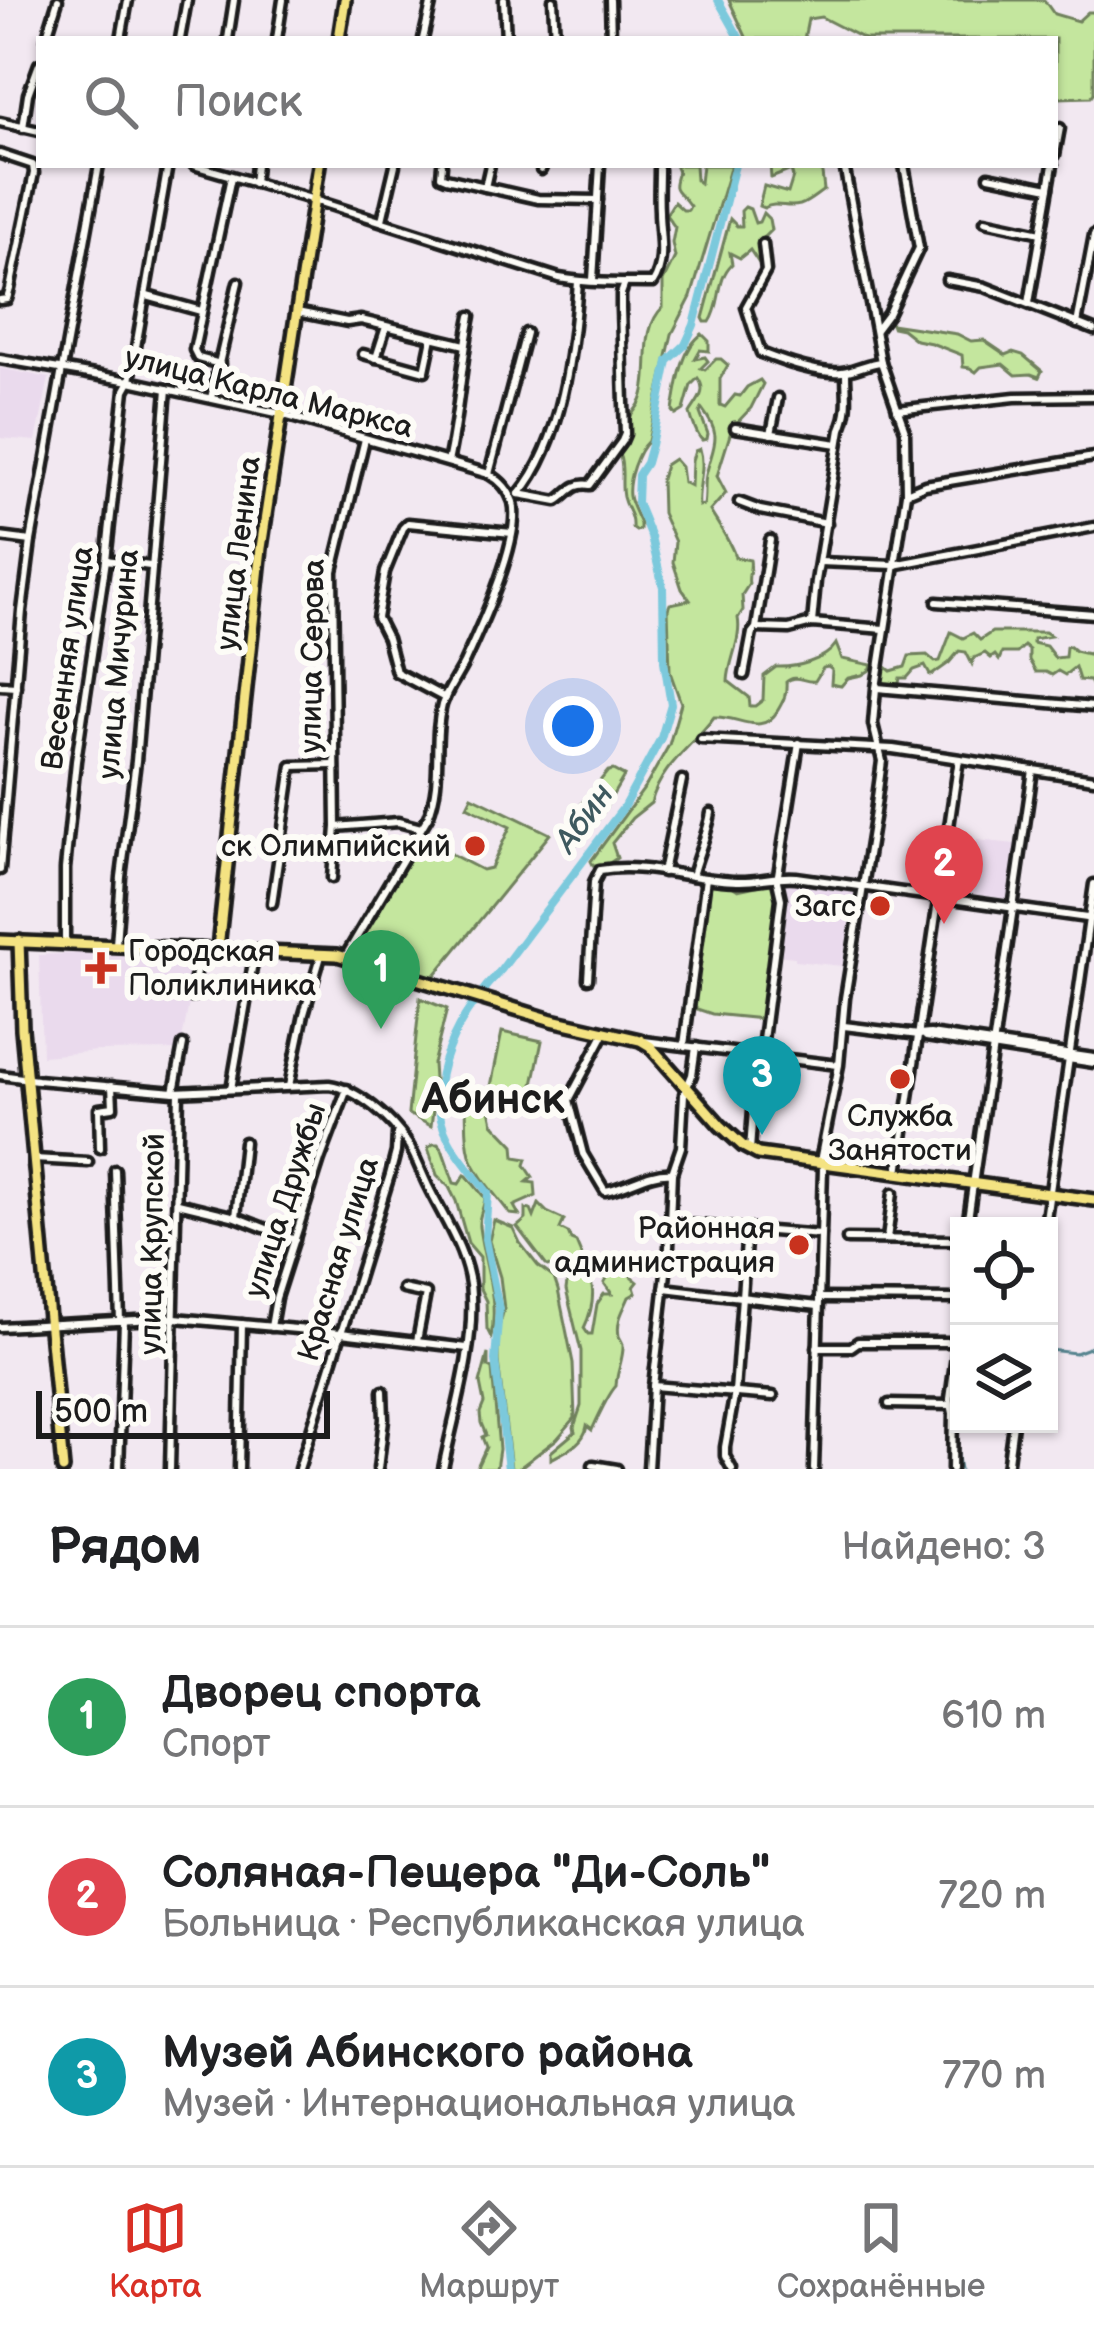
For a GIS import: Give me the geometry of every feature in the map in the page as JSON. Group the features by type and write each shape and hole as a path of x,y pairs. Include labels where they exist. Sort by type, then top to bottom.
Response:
{"main road":[{"path":"339,36 345,0"},
{"name":"улица Ленина","path":"218,948 259,571 319,168"},
{"path":"0,941 345,956 492,1003 640,1040 720,1125 758,1154 1094,1200"},
{"path":"19,941 63,1469"}],"street":[{"path":"47,36 58,0"},
{"path":"122,36 128,0"},
{"path":"181,36 187,0"},
{"path":"228,36 234,0"},
{"path":"277,36 283,0"},
{"path":"424,36 432,0"},
{"path":"504,0 506,36"},
{"path":"553,0 555,36"},
{"path":"610,0 611,36"},
{"path":"22,128 36,72"},
{"path":"0,124 36,130"},
{"path":"1058,138 1060,128"},
{"path":"0,154 27,161 34,172 10,289 7,299 0,300"},
{"path":"0,870 31,541 98,168"},
{"name":"Весенняя улица","path":"65,942 65,869 76,761 125,390 167,168"},
{"path":"203,168 578,282 626,283 653,283 658,273 663,244 658,218 659,169"},
{"path":"254,183 256,168"},
{"path":"381,222 394,168"},
{"path":"442,168 441,176 538,199 598,200"},
{"path":"484,187 489,168"},
{"path":"593,280 599,168"},
{"path":"814,1469 821,1156 839,1065 875,812 881,750 873,724 876,688 906,493 907,445 881,362 845,168"},
{"path":"876,330 919,248 905,168"},
{"path":"1029,304 1052,168"},
{"path":"989,176 1048,188"},
{"path":"220,364 194,355 231,177"},
{"path":"985,221 1041,233"},
{"path":"1077,324 1094,235"},
{"path":"764,244 766,271 746,307 761,353 794,366 846,373 881,362"},
{"path":"946,280 986,287 1094,330"},
{"path":"211,398 238,282"},
{"path":"345,956 436,796 440,714 491,600 512,533 515,498 535,472 556,418 572,348 578,282"},
{"path":"526,333 490,474 515,498 557,501 572,488 590,485 625,434 621,294 626,283"},
{"path":"145,296 201,311"},
{"path":"297,312 346,322 361,320 465,345"},
{"path":"448,462 471,316"},
{"path":"376,358 386,327"},
{"path":"363,354 424,371 432,337"},
{"name":"улица Карла Маркса","path":"0,359 281,414 490,474"},
{"path":"812,623 841,429 849,411 846,373"},
{"name":"улица Мичурина","path":"116,944 167,389"},
{"path":"897,410 1015,397 1094,396"},
{"path":"771,434 778,398"},
{"path":"735,428 839,444"},
{"name":"улица Серова","path":"332,878 336,827 333,571 365,439"},
{"path":"906,493 925,485 1094,457"},
{"path":"739,502 827,523"},
{"path":"445,698 400,676 393,666 377,618 385,572 408,523 512,533"},
{"path":"820,562 894,565 1094,527"},
{"path":"0,536 31,541"},
{"path":"744,675 770,540"},
{"path":"106,560 151,566"},
{"path":"938,602 1094,614"},
{"path":"756,628 789,629 812,623 884,629"},
{"path":"0,685 16,686"},
{"path":"876,688 1094,707"},
{"path":"701,740 881,750 1094,779"},
{"path":"750,1150 757,1056 762,1048 782,899 778,876 799,743"},
{"path":"898,1172 959,759"},
{"path":"272,903 292,766 334,765"},
{"path":"968,1217 1033,770"},
{"path":"663,872 682,780"},
{"path":"692,876 711,813"},
{"path":"336,827 398,822 421,828"},
{"path":"588,979 594,882 601,870 632,868 736,881 778,876 1092,918"},
{"path":"684,1045 706,878"},
{"path":"1046,1217 1094,884"},
{"path":"192,997 200,947"},
{"path":"231,1089 255,950"},
{"path":"289,1086 322,952"},
{"path":"844,1026 1094,1060"},
{"path":"604,1034 569,1100 583,1154 605,1190 657,1172 673,1173"},
{"path":"640,1040 839,1065"},
{"name":"улица Крупской","path":"170,1469 177,1092 183,1045"},
{"path":"648,1469 673,1173 696,1047"},
{"path":"0,1075 177,1092 329,1084 346,1089 397,1130 410,1146 450,1227 469,1276 472,1300 467,1348 443,1469"},
{"path":"100,1148 99,1109 113,1107 112,1086"},
{"name":"улица Дружбы","path":"271,1327 276,1298 346,1089"},
{"name":"Красная улица","path":"299,1469 390,1175 397,1130"},
{"path":"236,1216 244,1142"},
{"path":"34,1159 88,1162"},
{"path":"116,1171 122,1321 119,1469"},
{"path":"887,1239 893,1192"},
{"path":"177,1203 236,1216 295,1240"},
{"path":"670,1222 820,1234"},
{"path":"731,1469 725,1456 747,1228"},
{"path":"847,1239 950,1240"},
{"path":"664,1288 818,1302 950,1298"},
{"path":"403,1289 426,1294 417,1341"},
{"path":"0,1328 175,1318 467,1348"},
{"name":"улица Дружбы","path":"239,1469 242,1324"},
{"path":"817,1347 950,1339"},
{"path":"653,1386 773,1396"},
{"path":"378,1469 382,1391"},
{"path":"889,1404 950,1406"},
{"path":"952,1469 953,1433"},
{"path":"1007,1469 1012,1433"},
{"path":"593,1465 617,1469"}],"shaded area":[{"path":"0,368 49,378 36,441 0,438"},
{"path":"977,840 1015,844 1007,899 961,892 964,868"},
{"path":"786,883 854,892 842,966 776,955"},
{"path":"39,955 198,957 180,1050 42,1056"}],"green space":[{"path":"729,0 1044,0 1054,14 1078,21 1094,12 1094,93 1058,98 1058,36 858,36 821,17 808,19 805,36 746,36"},
{"path":"676,168 695,168 700,183 702,168 730,168 691,297 672,334 648,441 631,474 629,496 640,524 636,531 623,497 619,454 630,418 641,401 648,339 663,307 663,281 675,257 675,227 666,215 674,202 683,210 690,206 675,188"},
{"path":"770,168 821,168 824,190 800,205 764,208 759,206 764,186 788,193 793,177 791,170 771,178"},
{"path":"745,207 755,223 763,213 769,219 771,230 762,239 761,259 758,262 750,250 740,258 730,253 732,264 714,315 705,322 730,219 742,226"},
{"path":"891,324 984,340 1006,355 1023,355 1042,371 1039,377 1016,375 1003,364 976,372 963,367 962,355 916,340"},
{"path":"702,334 709,341 709,351 700,350 695,359 708,361 701,368 705,370 716,359 728,365 720,379 720,405 725,407 760,380 763,384 751,408 732,428 717,476 726,493 710,511 735,557 750,560 728,681 755,706 763,700 764,676 776,667 817,659 836,644 842,659 872,665 841,686 831,684 828,667 815,681 790,679 780,706 765,723 714,717 670,767 651,803 612,843 617,858 593,865 591,861 646,786 669,745 681,703 670,672 668,609 670,604 690,600 673,562 675,542 662,513 661,479 665,465 674,459 681,467 683,482 691,486 692,460 700,449 699,506 704,505 715,434 702,409 708,434 702,440 690,413 702,392 698,378 691,385 684,410 676,415 673,411 685,358"},
{"path":"951,632 963,638 973,633 980,640 992,632 1045,632 1051,636 1033,639 1033,643 1046,646 1055,658 1065,657 1069,646 1088,654 1094,649 1094,690 1089,681 1079,680 1075,667 1065,675 1036,672 1024,646 1017,653 1002,653 999,660 985,653 972,664 966,652 959,651 932,675 925,666 900,678 898,688 879,685 883,667 891,671 905,667 909,656 927,655 940,661"},
{"path":"613,770 624,776 600,817 578,843 563,834 582,803"},
{"path":"472,796 550,834 431,980 357,955 354,943 418,837 482,870 491,868 510,827 467,806"},
{"path":"714,881 738,890 775,882 779,900 763,1019 694,1008"},
{"path":"420,998 447,1009 433,1064 431,1126 408,1114"},
{"path":"502,1032 542,1041 529,1104 489,1096"},
{"path":"465,1094 488,1100 493,1123 514,1145 515,1157 527,1159 525,1165 533,1177 527,1182 535,1183 536,1196 514,1206 519,1215 510,1214 473,1163"},
{"path":"433,1144 442,1149 454,1183 459,1184 465,1175 485,1198 479,1227 492,1296 491,1337 480,1289 480,1257 468,1243 449,1187 437,1175 428,1148"},
{"path":"539,1204 564,1220 560,1229 576,1242 586,1265 593,1294 584,1328 588,1334 592,1334 597,1304 604,1294 612,1294 604,1283 610,1273 624,1270 638,1282 620,1320 623,1350 616,1386 592,1430 587,1426 578,1442 551,1459 551,1452 575,1432 581,1406 581,1351 566,1290 568,1276 546,1265 517,1227 526,1219 526,1209 534,1217"},
{"path":"494,1220 513,1228 538,1266 554,1278 573,1363 575,1418 557,1439 518,1469 511,1469 498,1361 504,1309 489,1241"},
{"path":"488,1354 499,1449 496,1469 476,1469 486,1447 480,1383"}],"waterway":[{"name":"Абин","path":"718,0 738,36"},
{"name":"Абин","path":"508,1469 495,1360 499,1309 485,1239 488,1193 449,1140 438,1095 441,1072 472,1006 623,808 661,738 671,704 664,661 663,587 637,503 638,475 651,445 668,361 685,345 694,325 734,168"},
{"path":"1058,1351 1075,1353 1094,1346"},
{"path":"957,1433 960,1469"}],"place":[{"name":"ск Олимпийский","path":"475,846"},
{"name":"Загс","path":"880,906"},
{"name":"Соляная-Пещера \"Ди-Соль\"","path":"944,924"},
{"name":"Городская Поликлиника","path":"101,968"},
{"name":"Дворец спорта","path":"381,1029"},
{"name":"Служба Занятости","path":"900,1079"},
{"name":"Музей Абинского района","path":"762,1135"},
{"name":"Районная администрация","path":"799,1245"}],"district":[{"name":"Абинск","path":"493,1098"}]}
